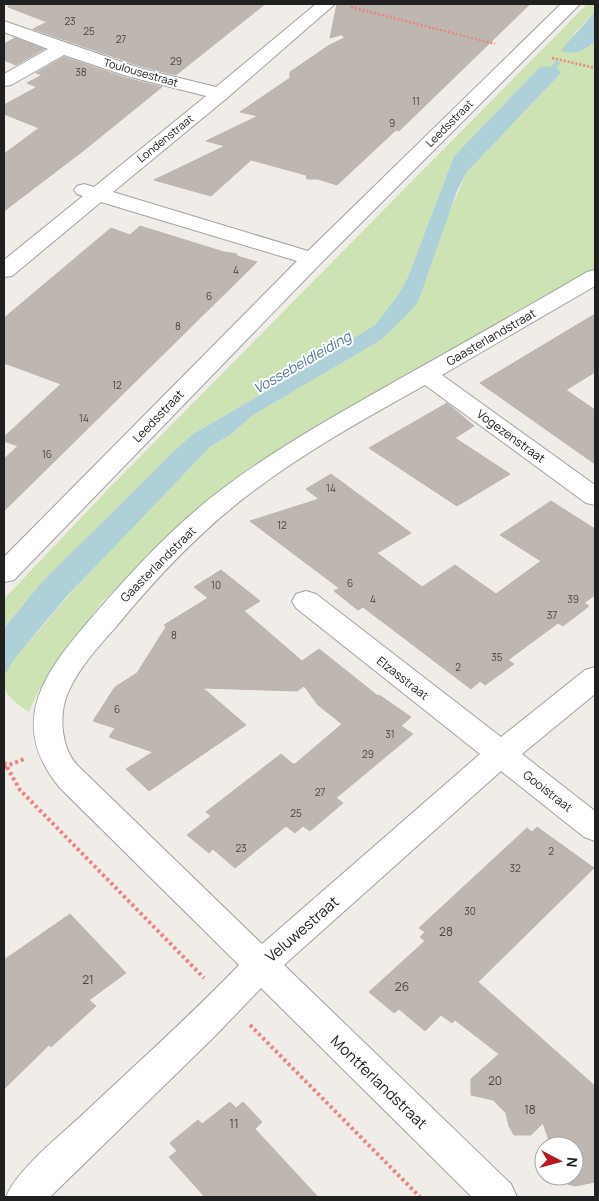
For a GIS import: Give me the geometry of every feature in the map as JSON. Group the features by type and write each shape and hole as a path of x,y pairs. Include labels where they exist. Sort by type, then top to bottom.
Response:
{"street":[{"name":"Londenstraat","path":"212,92 306,4"},
{"name":"Londenstraat","path":"4,272 90,192 212,92 326,4"},
{"name":"Leedsstraat","path":"4,573 312,259 571,4"},
{"name":"Toulousestraat","path":"4,26 133,72 212,92"},
{"path":"4,81 62,48"},
{"name":"Londenstraat","path":"4,252 90,192"},
{"path":"90,192 312,259"},
{"name":"Gaasterlandstraat","path":"260,966 71,779 57,762 48,728 49,706 57,685 85,644 120,602 202,520 241,487 304,444 373,403 595,277"},
{"name":"Vogezenstraat","path":"426,374 595,497"},
{"name":"Elzasstraat","path":"306,602 501,754"},
{"name":"Veluwestraat","path":"26,1197 55,1165 227,1002 260,966 501,754 595,678"},
{"name":"Gooistraat","path":"501,754 595,828"},
{"name":"Montferlandstraat","path":"260,966 498,1197"}],"path":[{"path":"347,6 595,68"},
{"path":"4,762 5,767"}],"green space":[{"path":"587,4 595,4 595,12 573,35 590,46 595,42 595,271 267,457 146,561 101,603 39,690 29,712 14,701 4,688 3,682 7,669 16,656 103,557 211,446 230,435 253,415 381,340 403,319 467,172 561,73 540,67 454,156 408,277 398,295 376,324 318,361 193,434 41,583 4,628 4,599 113,484"}],"water":[{"path":"595,12 595,42 583,49 570,53 561,50"},
{"path":"555,66 561,73 467,172 457,191 418,302 403,319 381,340 253,415 230,435 211,446 67,596 15,658 4,676 4,628 41,583 170,455 193,434 318,361 376,324 398,295 408,277 454,156 540,67"}],"building":[{"path":"8,4 265,4 176,75 140,66 33,29 47,22 8,7"},
{"path":"337,4 530,4 399,131 396,130 337,185 318,179 307,179 306,175 251,160 211,196 154,180 225,146 206,141 258,116 240,112 290,78 290,72 328,46 346,37 342,36 344,34 330,38"},
{"path":"15,38 44,49 16,65 4,60 4,44"},
{"path":"64,57 126,78 162,87 83,151 4,211 4,154 39,128 4,114 4,105 37,87 27,83 42,75 36,73"},
{"path":"140,226 224,252 237,254 237,256 257,262 4,511 4,459 18,446 4,441 4,437 61,384 4,363 4,318 111,228 130,235"},
{"path":"595,314 595,372 566,390 595,410 595,464 480,383"},
{"path":"447,403 474,426 455,438 510,474 457,506 369,448"},
{"path":"331,474 411,533 377,553 422,587 455,565 496,594 541,561 500,535 551,501 595,529 595,595 584,603 589,606 563,626 558,623 508,660 514,664 485,685 480,681 471,689 363,607 358,610 334,591 339,588 250,521 319,499 306,489"},
{"path":"221,570 260,601 244,611 302,661 319,649 378,696 411,717 401,726 413,734 336,798 343,803 310,831 303,826 295,833 286,826 235,868 213,849 209,853 187,835 211,816 206,812 281,754 295,764 342,724 318,705 304,686 297,691 203,688 246,725 149,791 126,769 153,752 109,737 115,728 93,721 115,687 137,673 166,627 164,625 208,598 194,587"},
{"path":"537,827 594,868 478,982 595,1086 595,1182 584,1184 584,1136 548,1136 543,1123 531,1135 514,1135 509,1126 506,1113 493,1100 471,1095 471,1079 499,1054 455,1020 452,1023 441,1015 425,1031 399,1009 394,1013 369,992 425,941 420,937 425,932 419,928 527,828 532,832"},
{"path":"70,914 126,973 89,1000 96,1006 51,1047 49,1045 4,1089 4,960"},
{"path":"230,1102 236,1108 243,1102 262,1122 255,1129 318,1197 205,1197 169,1157 177,1151 170,1143 198,1120 202,1124"}],"waterway":[{"name":"Vossebeldleiding","path":"546,76 558,62"}]}
